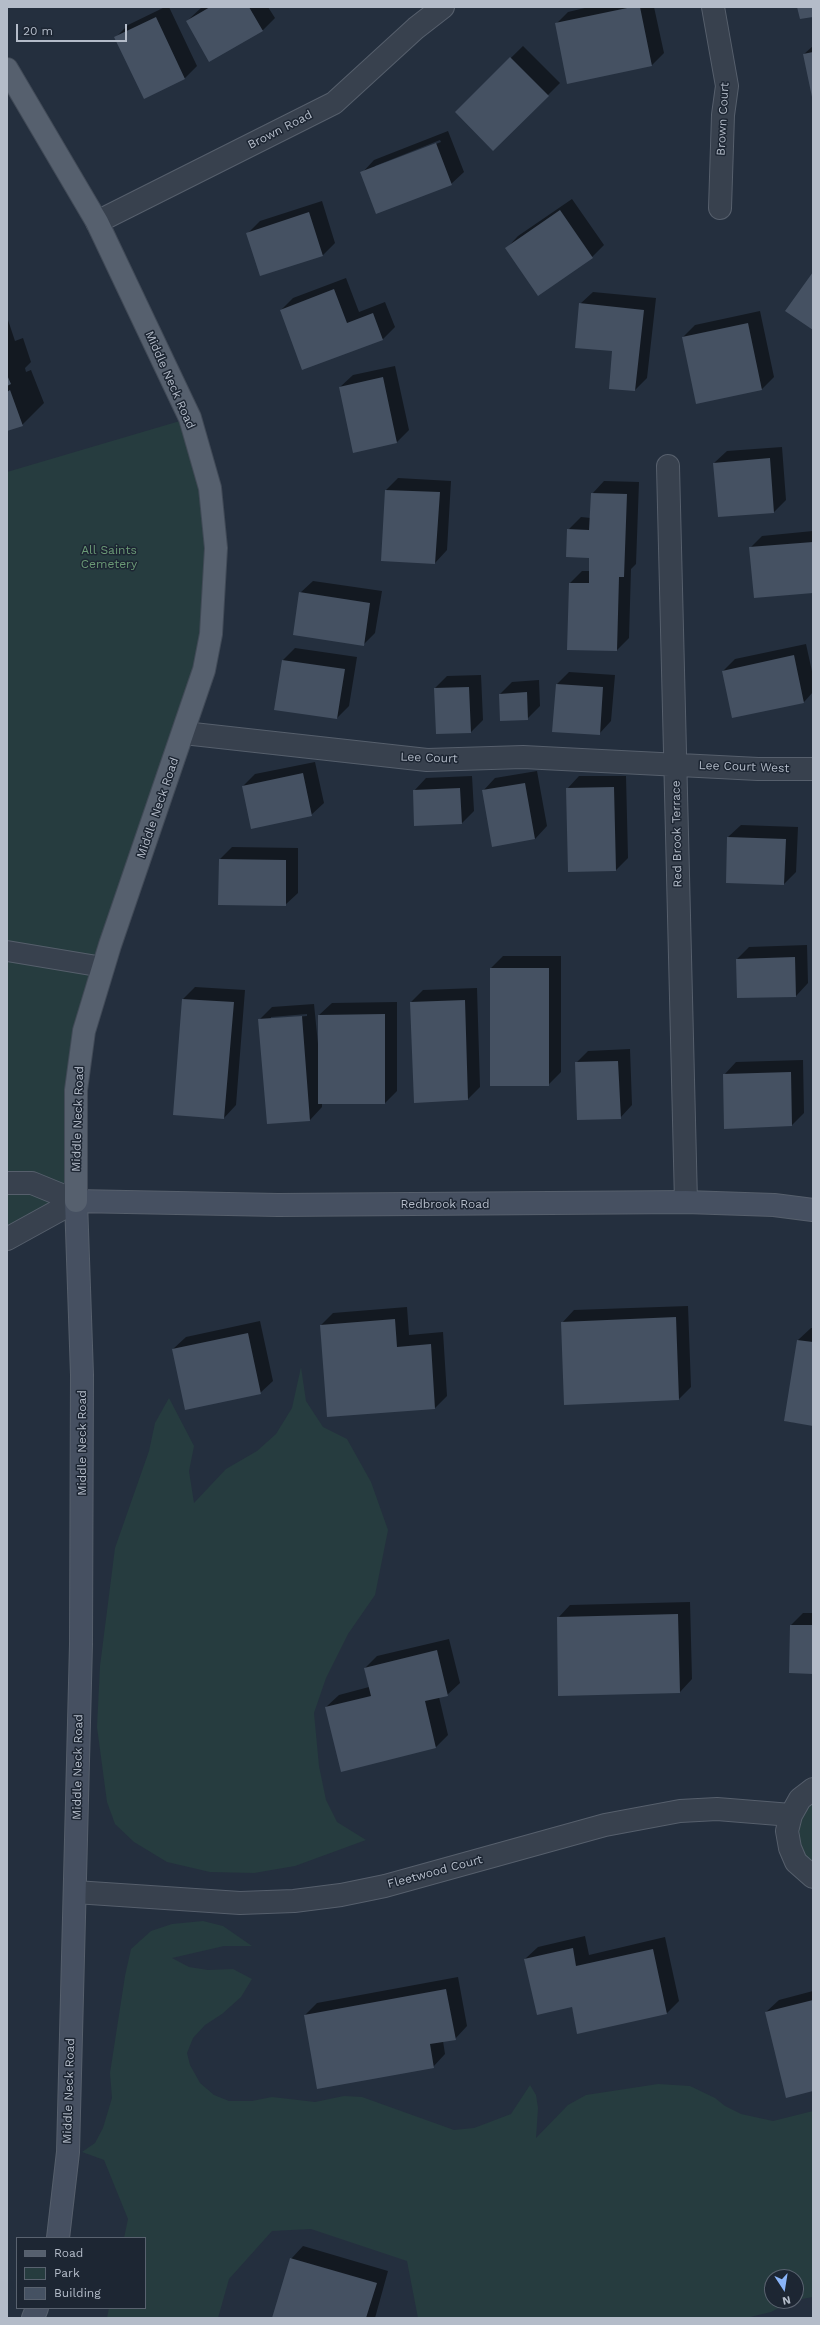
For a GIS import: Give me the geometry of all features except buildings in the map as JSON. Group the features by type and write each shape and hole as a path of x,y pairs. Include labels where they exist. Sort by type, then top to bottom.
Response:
{"main road":[{"name":"Middle Neck Road","path":"7,69 97,222 190,418 210,488 216,548 211,634 204,670 184,733 103,967 84,1031 76,1090 76,1201 82,1383 81,1644 68,2152 58,2237"},
{"name":"Redbrook Road","path":"76,1201 278,1205 686,1202 774,1205 813,1210"},
{"path":"33,2318 38,2309"}],"street":[{"name":"Brown Road","path":"97,222 334,103 416,28 443,7"},
{"name":"Brown Court","path":"713,7 727,86 723,115 720,208"},
{"name":"Red Brook Terrace","path":"668,466 686,1202"},
{"name":"Lee Court","path":"184,733 427,760 523,757 675,764"},
{"name":"Lee Court West","path":"675,764 758,769 813,769"},
{"path":"7,1183 32,1183 76,1201"},
{"path":"7,1239 76,1201"},
{"path":"813,1789 800,1799 791,1815 788,1831 790,1848 796,1862 813,1877"},
{"name":"Fleetwood Court","path":"75,1892 240,1903 294,1901 341,1895 385,1886 605,1825 680,1811 717,1809 791,1815"}],"lane":[{"path":"7,951 103,967"}],"green space":[{"name":"All Saints Cemetery","path":"190,418 212,554 200,662 89,997 77,1198 7,1181 7,472"},
{"path":"7,1191 25,1191 60,1203 7,1229"},
{"path":"301,1367 306,1401 323,1427 347,1439 371,1482 388,1530 375,1595 348,1634 326,1678 314,1713 319,1766 326,1800 337,1822 366,1840 295,1866 254,1873 210,1872 167,1862 134,1842 115,1824 107,1802 97,1727 100,1666 115,1548 149,1451 155,1423 169,1398 194,1446 189,1471 194,1503 226,1469 257,1451 276,1434 292,1408"},
{"path":"813,1803 813,1867 801,1851 798,1837 800,1822 806,1809"},
{"path":"203,1921 223,1926 252,1946 224,1946 172,1958 189,1967 208,1970 233,1969 252,1979 241,1997 222,2014 205,2025 193,2038 187,2053 190,2065 200,2083 214,2095 229,2101 252,2101 272,2097 315,2102 344,2096 362,2097 454,2130 474,2128 511,2114 530,2085 536,2095 538,2108 536,2138 568,2105 586,2095 658,2084 690,2086 715,2098 725,2106 741,2114 773,2121 813,2111 813,2297 804,2299 804,2269 764,2269 764,2309 777,2309 771,2312 746,2318 418,2318 407,2261 311,2229 272,2231 229,2279 218,2318 107,2318 109,2309 146,2309 146,2237 124,2237 128,2219 104,2160 82,2152 95,2143 103,2128 112,2098 110,2073 125,1976 131,1949 151,1931 172,1924"}]}
